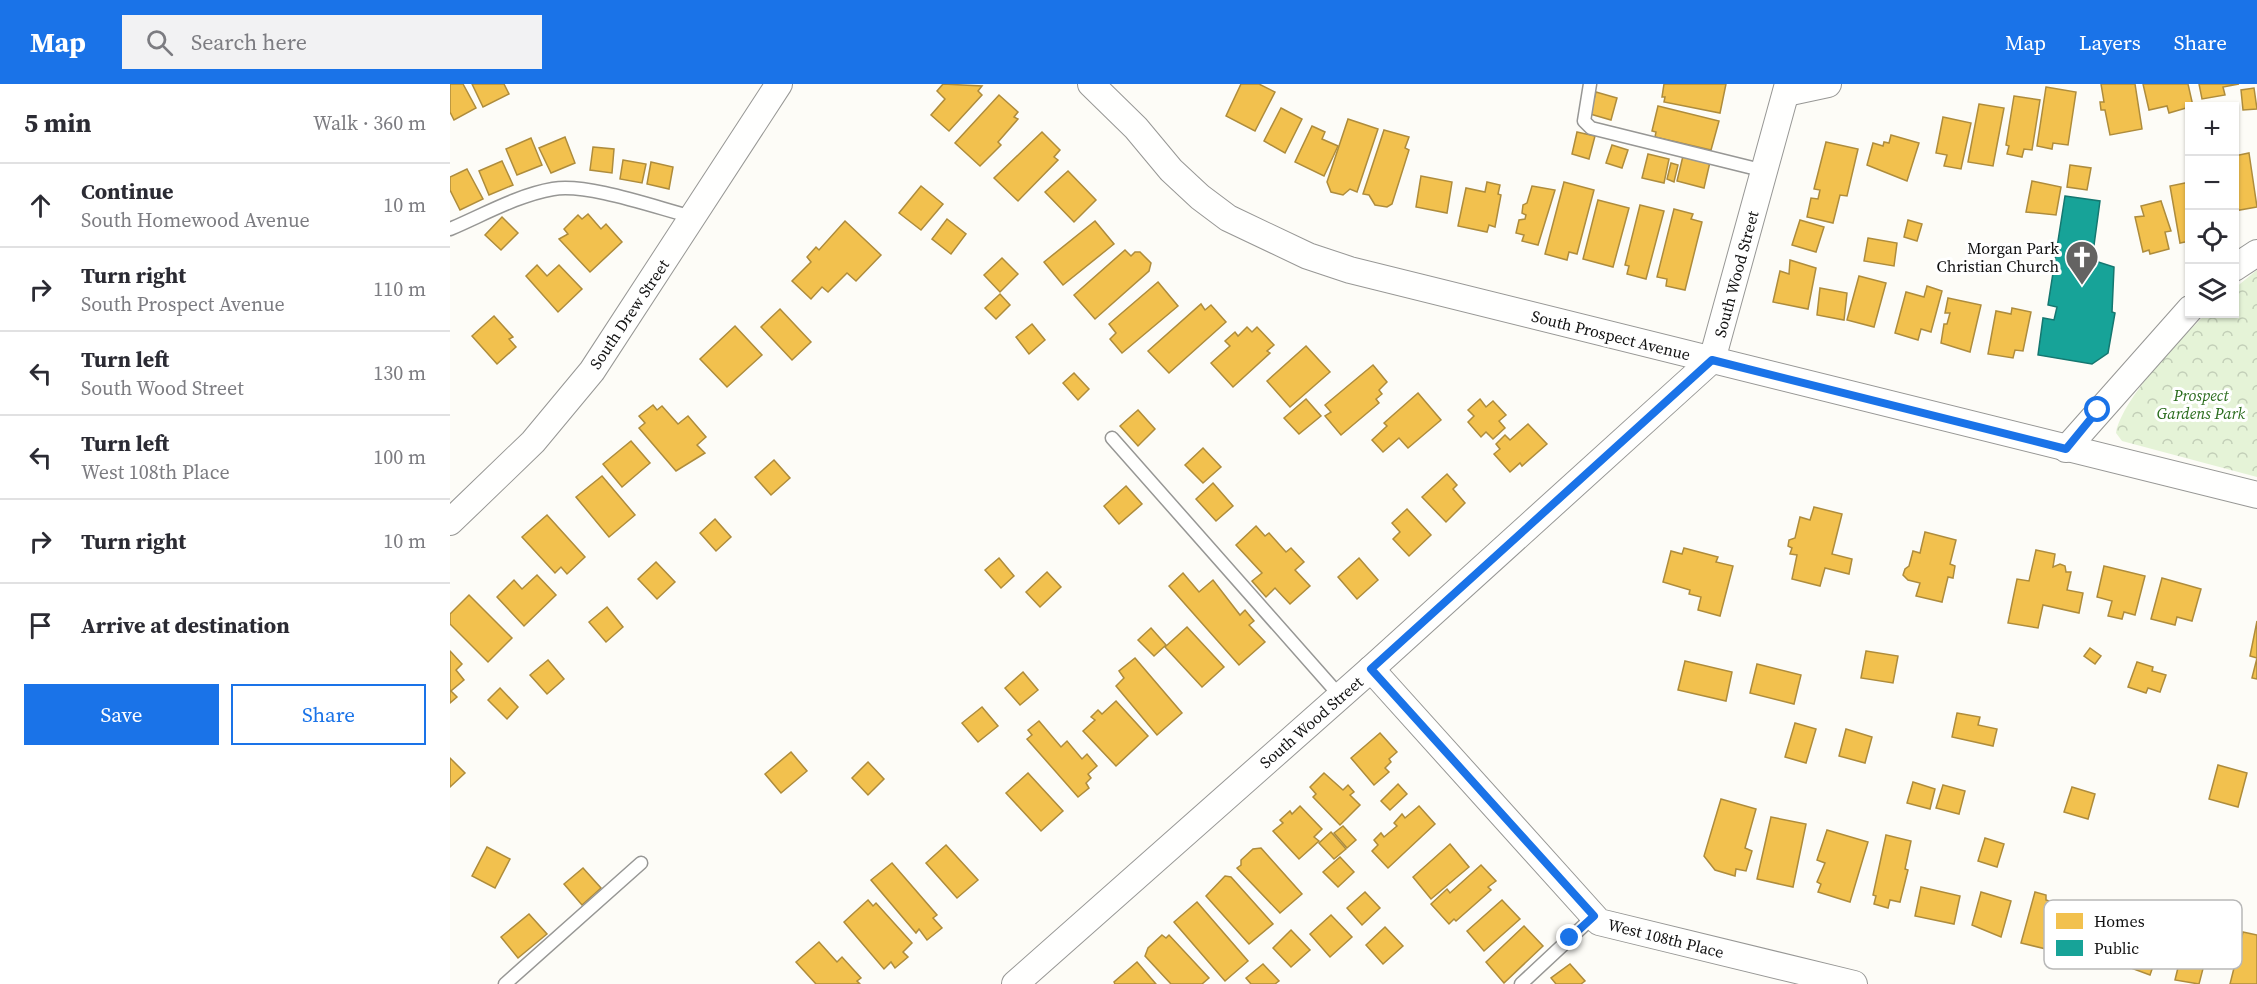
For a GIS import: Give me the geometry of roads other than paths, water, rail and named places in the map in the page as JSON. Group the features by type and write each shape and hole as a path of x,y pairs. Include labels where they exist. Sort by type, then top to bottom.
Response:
{"street":[{"name":"South Drew Street","path":"450,522 533,442 592,370 779,84"},
{"name":"South Prospect Avenue","path":"1091,84 1200,197 1228,218 1308,256 1350,270 2257,495"},
{"path":"1787,89 1828,84"},
{"name":"South Wood Street","path":"1015,984 1341,696 1712,360 1787,89"},
{"path":"2239,265 2257,254"},
{"path":"2066,449 2185,315"},
{"name":"West 108th Place","path":"1371,669 1599,922 1854,984"}],"lane":[{"path":"1590,84 1583,114 1584,121 1591,128 1765,171"},
{"path":"450,229 531,195 555,189 580,189 693,218"},
{"path":"1112,438 1341,696"},
{"path":"505,984 641,863"},
{"path":"1521,984 1594,916"}],"place":[{"name":"Morgan Park Christian Church","path":"2082,286"}],"park label":[{"name":"Prospect Gardens Park","path":"2201,404"}]}
